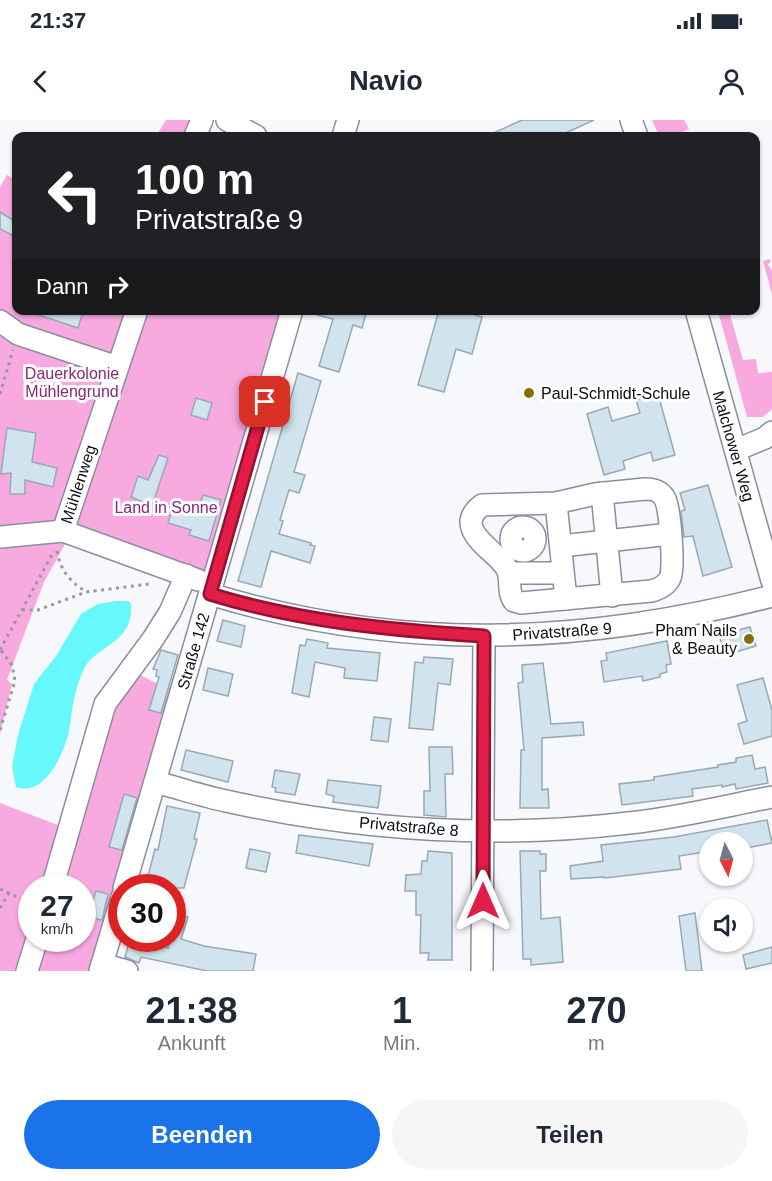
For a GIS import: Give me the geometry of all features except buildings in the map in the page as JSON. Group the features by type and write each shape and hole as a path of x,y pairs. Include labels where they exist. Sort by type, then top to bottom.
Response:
{"street":[{"path":"227,120 249,132"},
{"name":"Mühlenweg","path":"60,539 135,315"},
{"name":"Straße 142","path":"128,874 291,315"},
{"name":"Malchower Weg","path":"697,315 772,583"},
{"path":"0,321 18,334 117,367"},
{"path":"736,450 765,438 772,432"},
{"path":"521,516 511,535 514,558 510,596 514,601 521,603 618,595 659,589 670,579 673,564 666,503 659,492 645,489 607,493 556,503 521,516 482,505 476,510 472,520 473,531 487,549 514,558 556,573"},
{"path":"607,493 618,595"},
{"path":"556,503 561,546 556,573 566,599"},
{"path":"561,546 670,534"},
{"path":"0,537 60,539"},
{"name":"Privatstraße 9","path":"60,539 186,575 211,590 247,605 326,622 403,631 484,636 536,635 611,628 681,617 772,583"},
{"path":"514,558 556,573"},
{"path":"56,874 105,704 170,612 186,575"},
{"path":"482,971 484,636"},
{"name":"Privatstraße 8","path":"155,782 223,801 318,818 396,827 483,831 630,823 772,796"},
{"path":"108,944 101,968 127,971"},
{"path":"27,971 33,952"}],"path":[{"path":"0,394 18,334"},
{"path":"60,539 59,561 65,574 86,592"},
{"path":"0,730 15,681 12,665 0,649 60,539"},
{"path":"22,610 38,610 86,592 153,583"},
{"path":"0,889 18,897"},
{"path":"0,908 9,893"}],"green space":[{"path":"166,120 192,120 200,132 158,132"},
{"path":"652,120 684,120 689,129 682,132 657,132"},
{"path":"7,175 12,178 12,315 281,315 204,592 190,587 136,673 160,685 177,690 123,874 108,874 108,924 94,971 0,971 0,803 63,827 101,704 179,585 163,570 68,539 44,582 7,680 12,684 0,734 0,187"},
{"path":"769,259 771,261 768,265 772,270 772,294 763,261"},
{"path":"719,315 730,315 743,360 756,359 758,373 772,372 772,409 763,417 747,417"}],"water":[{"path":"129,601 131,604 128,624 119,637 90,660 84,668 76,690 68,735 56,764 43,781 35,786 26,789 16,787 12,767 18,735 34,684 56,656 81,614 98,604"}],"place":[{"name":"Paul-Schmidt-Schule","path":"529,393"},
{"name":"Pham Nails & Beauty","path":"749,639"}],"route":[{"path":"265,402 210,594 247,605 326,622 376,629 484,636 483,901"}],"park label":[{"name":"Dauerkolonie Mühlengrund","path":"72,382"},
{"name":"Land in Sonne","path":"166,507"}]}
